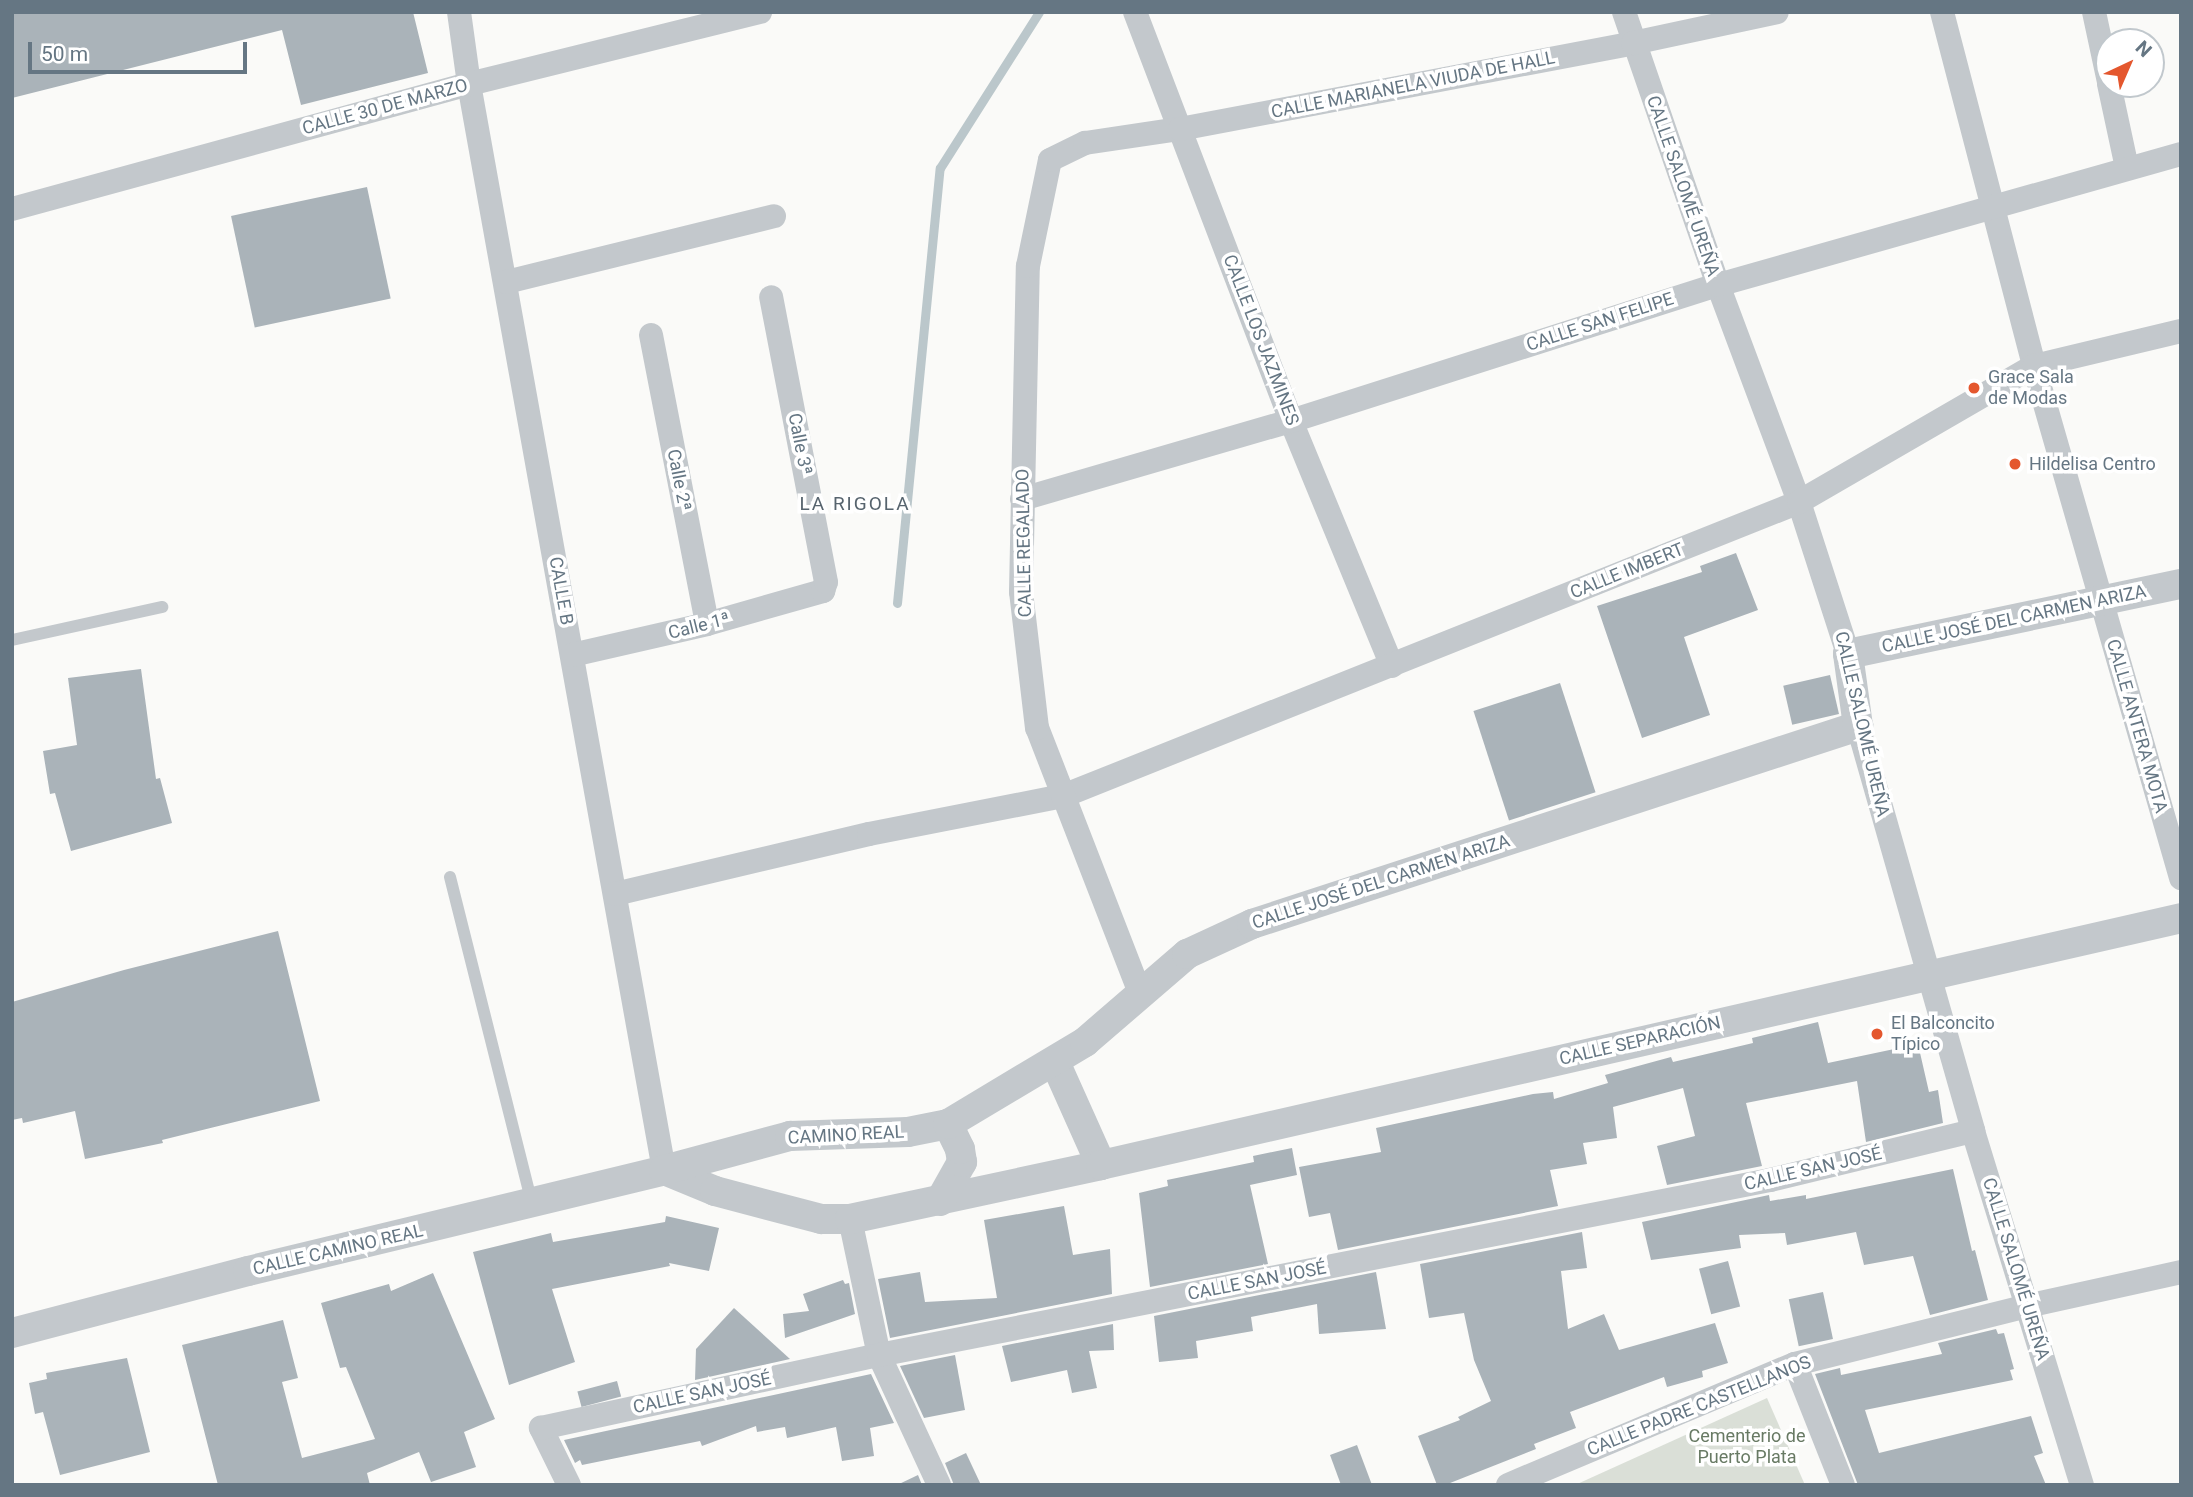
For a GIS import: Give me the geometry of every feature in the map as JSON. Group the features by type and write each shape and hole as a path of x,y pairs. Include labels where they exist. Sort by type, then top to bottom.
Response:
{"street":[{"name":"CALLE B","path":"459,12 469,84 664,1170"},
{"name":"CALLE 30 DE MARZO","path":"12,209 469,84 760,12"},
{"name":"CALLE LOS JAZMINES","path":"1135,12 1291,421 1392,666"},
{"name":"CALLE SALOMÉ UREÑA","path":"1624,12 1718,285 1798,502 1848,654 1858,726 1928,977 2082,1485"},
{"name":"CALLE MARIANELA VIUDA DE HALL","path":"1050,160 1084,143 1180,129 1633,43 1777,12"},
{"name":"CALLE ANTERA MOTA","path":"1942,12 2034,366 2181,878"},
{"path":"2112,98 2127,168"},
{"name":"CALLE SAN FELIPE","path":"1022,499 1291,421 1718,285 2181,154"},
{"name":"CALLE REGALADO","path":"1050,160 1028,267 1021,592 1037,728 1140,993"},
{"path":"506,282 774,216"},
{"name":"Calle 3ª","path":"771,297 826,582 824,591"},
{"name":"CALLE IMBERT","path":"615,894 869,834 1063,796 1798,502 2034,366 2181,331"},
{"name":"Calle 2ª","path":"651,335 707,625"},
{"name":"CALLE JOSÉ DEL CARMEN ARIZA","path":"1848,654 2181,584"},
{"name":"Calle 1ª","path":"572,655 707,625 824,591"},
{"name":"CALLE JOSÉ DEL CARMEN ARIZA","path":"948,1124 1055,1062 1084,1042 1187,954 1252,924 1858,726"},
{"name":"CALLE SEPARACIÓN","path":"664,1170 715,1191 821,1219 850,1219 1101,1166 2181,918"},
{"path":"1055,1062 1101,1166"},
{"path":"940,1201 962,1162 960,1149 948,1124"},
{"name":"CAMINO REAL","path":"664,1170 790,1136 908,1132 948,1124"},
{"name":"CALLE SAN JOSÉ","path":"562,1483 541,1428 879,1355 1770,1180 1973,1131"},
{"name":"CALLE CAMINO REAL","path":"12,1332 248,1271 664,1170"},
{"path":"850,1219 879,1355 939,1485"},
{"name":"CALLE PADRE CASTELLANOS","path":"1508,1485 1795,1364 2027,1306 2181,1272"},
{"path":"1795,1364 1843,1485"}],"lane":[{"path":"12,640 162,607"},
{"path":"450,877 533,1203"}],"green space":[{"name":"Cementerio de Puerto Plata","path":"1767,1398 1805,1485 1575,1485"}],"building":[{"path":"12,12 413,12 428,73 301,105 282,30 12,98"},
{"path":"367,187 391,299 255,327 231,216"},
{"path":"1736,553 1758,610 1684,637 1710,715 1642,738 1597,606 1702,572 1700,566"},
{"path":"141,669 156,779 160,778 172,823 71,851 55,793 50,794 43,751 77,745 68,678"},
{"path":"1830,675 1839,714 1792,725 1783,686"},
{"path":"1560,683 1596,792 1509,820 1473,711"},
{"path":"278,931 320,1101 162,1140 163,1143 85,1159 75,1111 23,1123 22,1118 12,1120 12,1002"},
{"path":"1818,1022 1828,1063 1918,1044 1929,1092 1938,1090 1943,1123 1866,1142 1857,1081 1746,1103 1762,1166 1667,1185 1657,1146 1695,1136 1683,1088 1613,1107 1617,1138 1583,1143 1587,1164 1550,1170 1558,1206 1338,1250 1330,1213 1309,1217 1299,1167 1381,1152 1376,1128 1533,1094 1553,1092 1554,1099 1608,1083 1605,1075 1671,1057 1673,1062 1753,1043 1752,1038"},
{"path":"1292,1148 1297,1175 1250,1185 1268,1264 1150,1287 1139,1193 1168,1186 1167,1180 1254,1162 1253,1156"},
{"path":"1953,1169 1972,1251 1975,1250 1988,1300 1930,1315 1913,1256 1864,1265 1856,1232 1787,1245 1785,1233 1739,1235 1741,1248 1651,1260 1642,1222 1769,1195 1770,1201 1806,1195 1806,1199"},
{"path":"1064,1206 1073,1255 1110,1249 1112,1294 890,1338 878,1279 920,1272 925,1302 997,1298 984,1220"},
{"path":"666,1216 719,1228 709,1271 669,1263 670,1266 552,1289 575,1362 509,1385 473,1252 551,1233 553,1242 665,1222"},
{"path":"1582,1232 1587,1268 1561,1271 1568,1329 1604,1314 1619,1350 1715,1323 1728,1363 1702,1371 1703,1377 1667,1387 1664,1377 1570,1412 1576,1428 1534,1444 1536,1449 1445,1485 1437,1485 1418,1436 1460,1420 1458,1417 1491,1401 1474,1360 1464,1313 1429,1318 1420,1264"},
{"path":"1728,1261 1740,1306 1711,1314 1699,1269"},
{"path":"1376,1272 1386,1329 1319,1334 1317,1304 1251,1317 1253,1331 1196,1341 1198,1358 1159,1362 1154,1316"},
{"path":"433,1273 495,1419 464,1432 476,1467 431,1482 419,1452 367,1473 370,1485 218,1485 182,1345 283,1320 298,1378 282,1382 302,1458 375,1439 346,1367 340,1368 321,1303 389,1284 391,1291"},
{"path":"843,1280 845,1284 849,1283 855,1314 785,1338 783,1314 809,1311 803,1294"},
{"path":"1823,1292 1833,1339 1799,1346 1789,1299"},
{"path":"734,1308 790,1359 695,1380 696,1349"},
{"path":"1113,1324 1114,1350 1089,1351 1097,1388 1072,1393 1067,1370 1011,1382 1002,1346"},
{"path":"1996,1329 1998,1334 2004,1333 2014,1369 2010,1370 2013,1380 1865,1410 1879,1453 2031,1416 2043,1453 2034,1456 2046,1485 1858,1485 1815,1374 1840,1368 1841,1375 1942,1354 1938,1343"},
{"path":"955,1355 965,1410 924,1418 900,1366"},
{"path":"127,1358 150,1452 60,1475 43,1412 35,1414 29,1383 47,1379 46,1373"},
{"path":"871,1374 894,1423 870,1428 874,1456 842,1461 836,1427 787,1438 785,1427 757,1432 756,1426 702,1446 700,1441 582,1465 580,1460 575,1463 564,1440"},
{"path":"617,1381 621,1396 582,1407 577,1392"},
{"path":"1357,1445 1372,1485 1341,1485 1330,1455"},
{"path":"966,1453 981,1485 954,1485 945,1463"},
{"path":"918,1475 922,1485 897,1485"}],"waterway":[{"path":"897,603 940,168 1039,12"}],"place":[{"name":"Grace Sala de Modas","path":"1974,388"},
{"name":"Hildelisa Centro","path":"2015,464"},
{"name":"El Balconcito Típico","path":"1877,1034"}],"district":[{"name":"LA RIGOLA","path":"855,504"}]}
